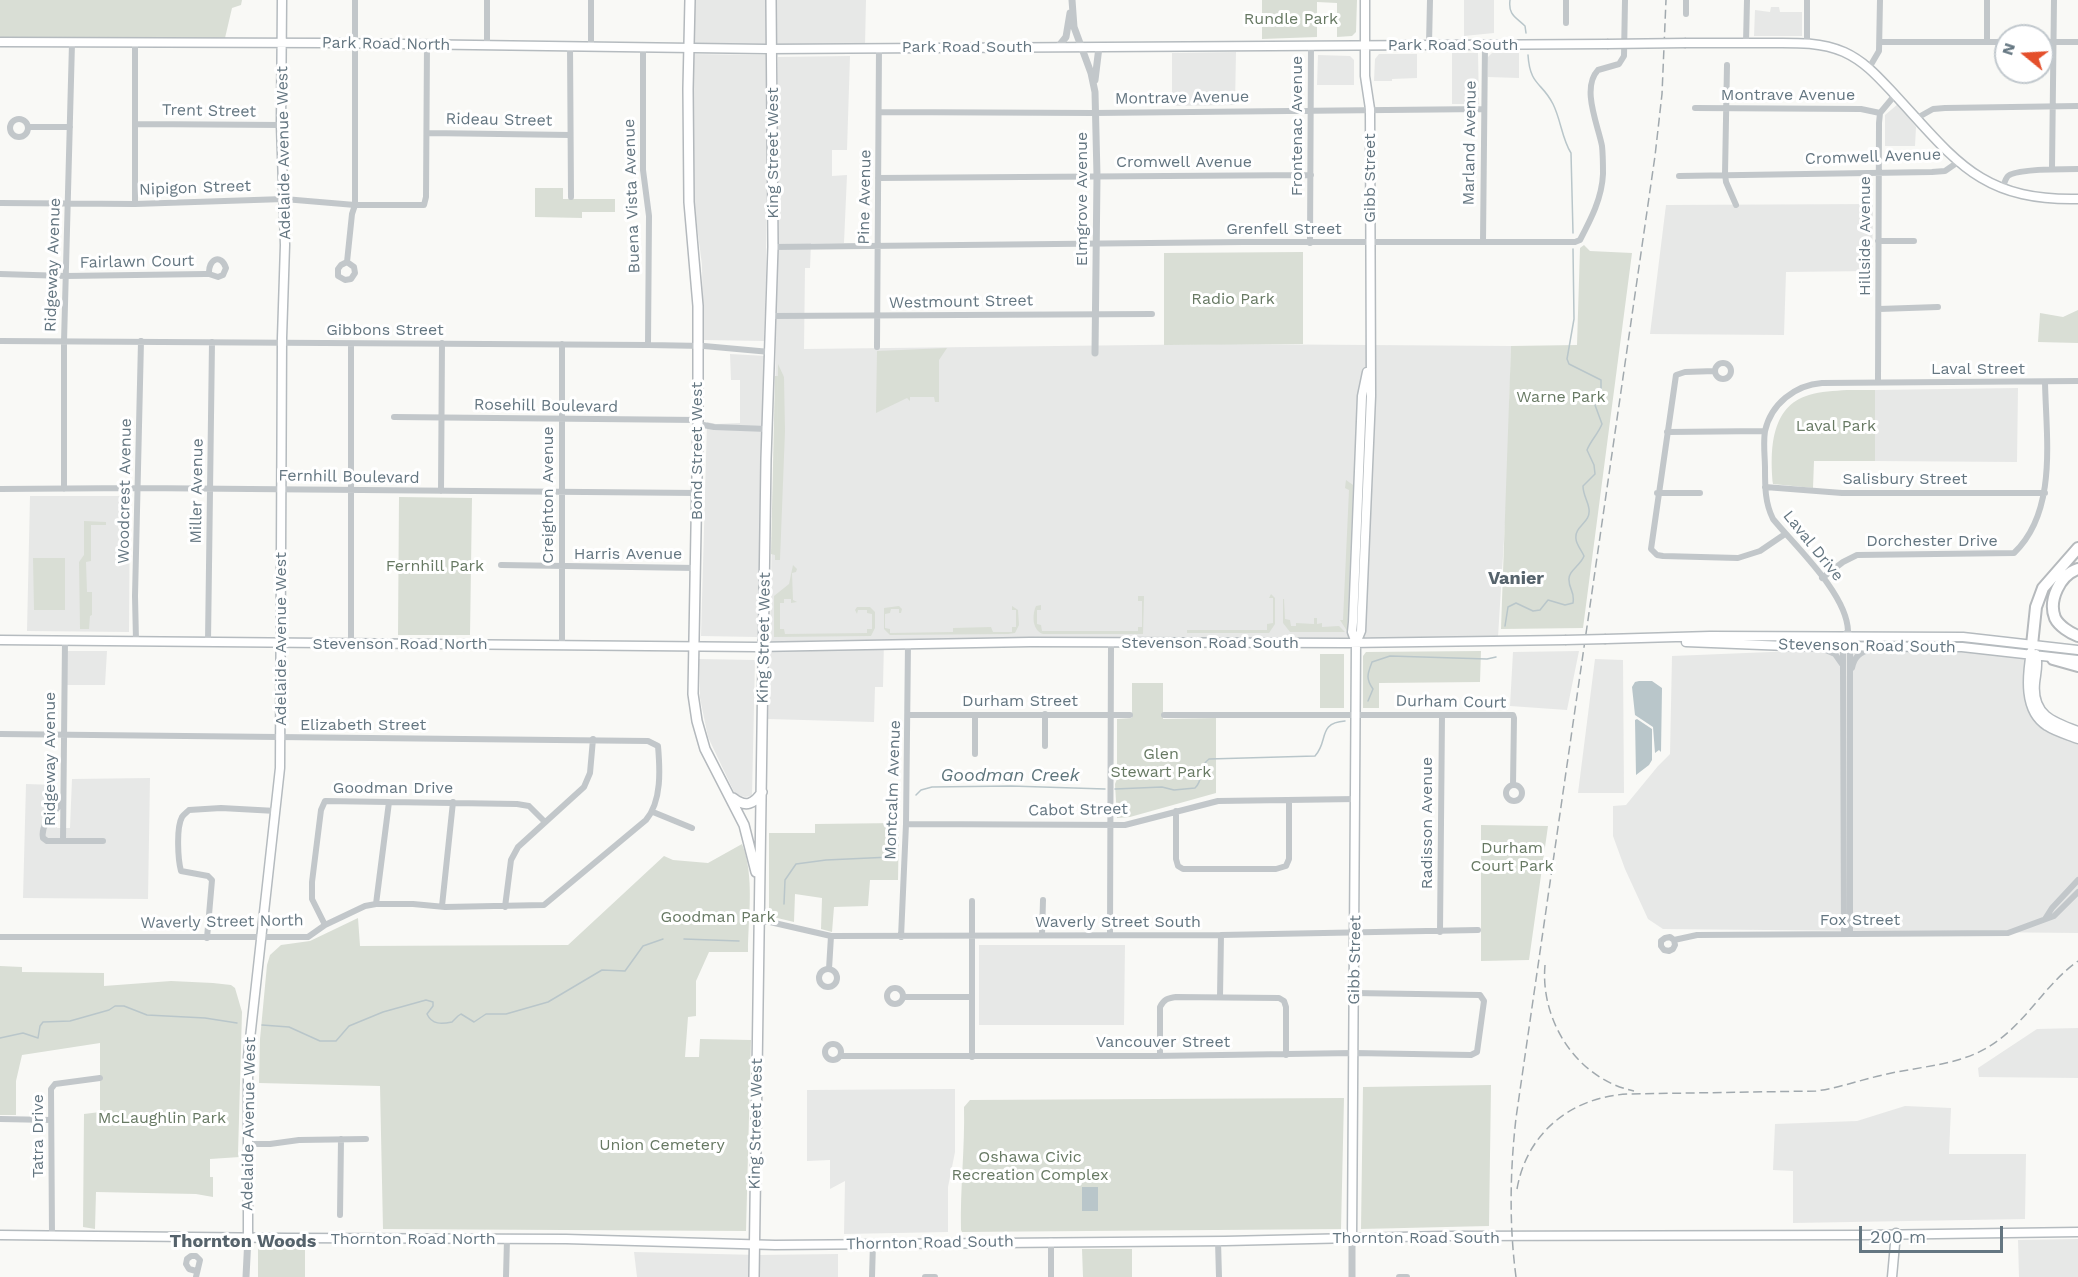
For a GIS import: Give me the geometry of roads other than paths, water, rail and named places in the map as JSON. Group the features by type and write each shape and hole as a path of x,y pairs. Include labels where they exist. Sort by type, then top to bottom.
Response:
{"highway":[{"path":"2034,653 2037,607 2043,588 2078,548"},
{"path":"2078,569 2062,580 2053,606 2055,619 2064,628 2078,636"},
{"path":"2053,659 2078,666"}],"main road":[{"name":"Adelaide Avenue West","path":"248,1238 248,1057 276,811 280,739 282,343 285,244 281,125 282,0"},
{"name":"Bond Street West","path":"690,0 689,202 697,285 698,346 693,694 697,721 705,749 744,825 760,889"},
{"name":"King Street West","path":"754,1277 767,429 773,247 771,0"},
{"name":"Gibb Street","path":"1352,1238 1357,714 1356,643 1352,632 1362,396 1370,356 1370,109 1365,76 1365,0"},
{"name":"Park Road North","path":"0,42 428,44 772,49"},
{"name":"Park Road South","path":"772,49 1806,43 1838,50 1869,68 1958,162 1972,173 2002,189 2038,198 2078,199"},
{"name":"Stevenson Road South","path":"764,646 1356,643 1656,639 1710,636 1847,640 1963,637 2053,659 2078,660"},
{"name":"Stevenson Road South","path":"1656,639 1672,642 1814,646 1847,640 1878,647 1962,647 2034,653 2078,650"},
{"name":"Stevenson Road North","path":"0,640 764,646"},
{"path":"2034,653 2035,687 2040,710 2051,721 2078,731"},
{"path":"2034,653 2028,688 2030,703 2035,714 2047,726 2078,739"},
{"path":"728,794 740,803 748,805 755,803 762,792"},
{"name":"Thornton Road South","path":"754,1245 2078,1232"},
{"path":"1892,1277 1896,1233"},
{"name":"Thornton Road North","path":"0,1234 507,1239 754,1245"}],"street":[{"path":"347,262 355,205 355,0"},
{"path":"487,0 487,45"},
{"path":"591,0 591,46"},
{"path":"1429,44 1430,0"},
{"path":"1566,0 1566,23"},
{"name":"Grenfell Street","path":"773,247 1575,242 1580,240 1595,209 1603,177 1602,145 1592,111 1592,78 1601,68 1619,64 1625,52 1625,0"},
{"path":"1686,0 1686,14"},
{"path":"1746,43 1747,0"},
{"path":"1806,43 1807,0"},
{"path":"1869,68 1877,56 1880,42 1880,0"},
{"path":"1987,0 1987,42"},
{"path":"2052,168 2054,0"},
{"path":"1058,47 1066,37 1071,4"},
{"name":"Elmgrove Avenue","path":"1071,4 1074,27 1091,73 1095,92 1097,176 1095,353"},
{"path":"1880,42 1994,42"},
{"path":"2055,42 2078,42"},
{"name":"Ridgeway Avenue","path":"64,489 64,342 72,43"},
{"path":"135,43 135,204"},
{"path":"428,44 428,133"},
{"name":"Frontenac Avenue","path":"1311,45 1311,243"},
{"name":"Marland Avenue","path":"1483,242 1485,45"},
{"path":"570,46 571,197"},
{"name":"Buena Vista Avenue","path":"643,47 644,170 649,216 648,345"},
{"path":"1095,92 1096,59 1099,47"},
{"name":"Pine Avenue","path":"877,347 879,48"},
{"path":"1727,65 1725,174 1736,205"},
{"path":"1880,113 1895,95"},
{"path":"1917,118 1933,109 1945,108 2078,106"},
{"name":"Montrave Avenue","path":"1695,108 1861,109 1880,113"},
{"name":"Montrave Avenue","path":"879,112 1094,113 1484,109"},
{"name":"Hillside Avenue","path":"1878,382 1880,113"},
{"name":"Trent Street","path":"136,124 281,125"},
{"path":"28,127 69,127"},
{"name":"Nipigon Street","path":"0,203 135,204 284,200 355,205 420,206 426,202 428,133"},
{"name":"Rideau Street","path":"428,133 570,135"},
{"name":"Cromwell Avenue","path":"1679,176 1945,171 1958,162"},
{"path":"2002,189 2008,176 2016,172 2052,168 2078,169"},
{"name":"Cromwell Avenue","path":"878,178 1311,175"},
{"path":"1878,242 1914,241"},
{"name":"Fairlawn Court","path":"0,274 66,276 209,274"},
{"path":"1879,309 1938,308"},
{"name":"Westmount Street","path":"770,316 1152,314"},
{"name":"Gibbons Street","path":"0,343 141,341 648,345 698,346 770,352"},
{"name":"Woodcrest Avenue","path":"136,641 141,341"},
{"name":"Miller Avenue","path":"208,641 212,342"},
{"path":"441,491 442,343"},
{"path":"351,344 351,644"},
{"name":"Creighton Avenue","path":"562,344 562,645"},
{"path":"1715,371 1678,373 1675,378 1650,544 1653,553 1738,558 1760,551 1785,534"},
{"name":"Laval Street","path":"1878,382 2078,381"},
{"name":"Laval Drive","path":"1847,933 1850,683 1847,621 1841,603 1770,514 1765,487 1766,431 1775,410 1786,397 1797,390 1815,383 1878,382"},
{"name":"Dorchester Drive","path":"1822,578 1843,562 1857,555 2014,553 2026,542 2045,493 2045,382"},
{"name":"Rosehill Boulevard","path":"394,417 698,422 714,427 767,429"},
{"path":"1666,432 1766,431"},
{"name":"Salisbury Street","path":"1765,487 1842,493 2045,493"},
{"name":"Fernhill Boulevard","path":"0,489 697,493"},
{"path":"1657,493 1700,493"},
{"name":"Harris Avenue","path":"501,565 696,568"},
{"name":"Ridgeway Avenue","path":"63,841 65,640"},
{"name":"Laval Drive","path":"1847,640 1843,667 1847,933"},
{"path":"1110,934 1111,643"},
{"name":"Montcalm Avenue","path":"901,937 906,824 908,644"},
{"path":"1814,646 1838,656 1843,667"},
{"name":"Laval Drive","path":"1850,683 1854,659 1863,651 1878,647"},
{"path":"1045,714 1045,746"},
{"path":"1164,715 1357,714"},
{"name":"Durham Court","path":"1357,714 1513,715 1514,784"},
{"name":"Durham Street","path":"908,715 1131,716"},
{"path":"975,715 975,754"},
{"name":"Radisson Avenue","path":"1440,932 1442,715"},
{"name":"Elizabeth Street","path":"0,734 280,739 593,739 654,742 658,746 660,759 653,812"},
{"path":"505,907 511,860 518,847 584,787 590,773 593,739"},
{"name":"Cabot Street","path":"906,824 1111,825 1137,822 1218,801 1356,799"},
{"path":"1176,812 1176,859 1178,866 1183,869 1276,869 1286,866 1289,859 1289,800"},
{"path":"64,801 42,831 43,838 47,841 104,841"},
{"name":"Goodman Drive","path":"326,925 312,899 321,810 325,801 453,802 529,806 545,822"},
{"path":"376,904 389,802"},
{"path":"442,906 453,802"},
{"path":"207,938 212,880 208,876 181,871 179,833 182,817 189,810 221,808 276,811"},
{"path":"653,812 692,828"},
{"name":"Waverly Street North","path":"0,937 308,937 326,925 365,906 376,904 505,907 544,905 588,871 653,812"},
{"path":"2044,920 2078,880"},
{"name":"Fox Street","path":"1674,940 1697,935 2008,933 2054,916 2078,891"},
{"path":"1042,935 1043,900"},
{"path":"972,901 972,1057"},
{"name":"Waverly Street South","path":"759,922 770,922 831,936 901,937 1221,935 1478,930"},
{"path":"1220,997 1221,935"},
{"path":"829,969 831,936"},
{"name":"Vancouver Street","path":"840,1056 1474,1054 1479,1048 1484,1001 1476,994 1354,993"},
{"path":"903,997 971,997"},
{"path":"1160,1056 1160,1007 1162,1001 1176,997 1279,998 1284,1001 1286,1007 1286,1055"},
{"name":"Tatra Drive","path":"52,1235 51,1089 53,1085 100,1078"},
{"path":"0,1119 51,1120"},
{"path":"340,1215 341,1139"},
{"path":"248,1144 299,1140 366,1139"},
{"name":"Adelaide Avenue West","path":"246,1277 248,1238"},
{"name":"Gibb Street","path":"1352,1238 1352,1277"},
{"path":"506,1277 507,1239"},
{"path":"1051,1241 1051,1277"},
{"path":"1218,1241 1219,1277"},
{"path":"872,1277 873,1243"},
{"path":"925,1277 934,1277"},
{"path":"1399,1277 1407,1277"}],"waterway":[{"name":"Goodman Creek","path":"1510,0 1511,12 1525,26 1526,33"},
{"name":"Goodman Creek","path":"1528,55 1531,73 1553,104 1571,153 1573,233"},
{"name":"Goodman Creek","path":"1505,626 1508,607 1516,603 1533,611 1540,610 1548,600 1565,605 1573,603 1569,577 1584,556 1577,543 1576,535 1589,514 1583,486 1595,474 1594,465 1587,450 1602,424 1595,405 1601,390 1601,380 1569,364 1567,359 1574,319 1573,249"},
{"name":"Goodman Creek","path":"1368,701 1373,689 1368,676 1372,662 1390,656 1487,659 1496,657"},
{"name":"Goodman Creek","path":"1115,789 1195,788 1200,781 1204,765 1209,759 1315,756 1330,725 1345,721"},
{"name":"Goodman Creek","path":"916,795 921,790 932,787 1011,786 1105,789"},
{"name":"Goodman Creek","path":"784,904 785,880 796,864 891,857 892,836"},
{"name":"Goodman Creek","path":"262,1025 289,1027 320,1041 336,1041 349,1026 383,1012 426,1000 433,1002 427,1014 434,1022 452,1022 461,1014 474,1022 486,1014 506,1014 548,1002 602,970 625,971 643,946 663,939"},
{"name":"Goodman Creek","path":"684,939 739,941"},
{"name":"Goodman Creek","path":"0,1038 23,1033 38,1038 43,1022 70,1021 109,1010 115,1006 124,1006 147,1015 205,1018 237,1023"}],"railway":[{"path":"1516,1277 1511,1198 1516,1118 1655,156 1662,94 1666,0"},
{"path":"1517,1189 1522,1169 1542,1135 1555,1121 1588,1102 1628,1094 1816,1091 1959,1060 1987,1048 2011,1030 2057,979 2078,961"},
{"path":"1545,965 1545,986 1549,1007 1566,1044 1579,1061 1595,1074 1634,1091"}],"district":[{"name":"Vanier","path":"1516,579"},
{"name":"Thornton Woods","path":"243,1242"}],"park label":[{"name":"Rundle Park","path":"1291,19"},
{"name":"Radio Park","path":"1233,299"},
{"name":"Warne Park","path":"1561,397"},
{"name":"Laval Park","path":"1836,426"},
{"name":"Fernhill Park","path":"435,566"},
{"name":"Glen Stewart Park","path":"1161,763"},
{"name":"Durham Court Park","path":"1512,857"},
{"name":"Goodman Park","path":"718,917"},
{"name":"McLaughlin Park","path":"162,1118"},
{"name":"Union Cemetery","path":"662,1145"},
{"name":"Oshawa Civic Recreation Complex","path":"1030,1166"}]}
